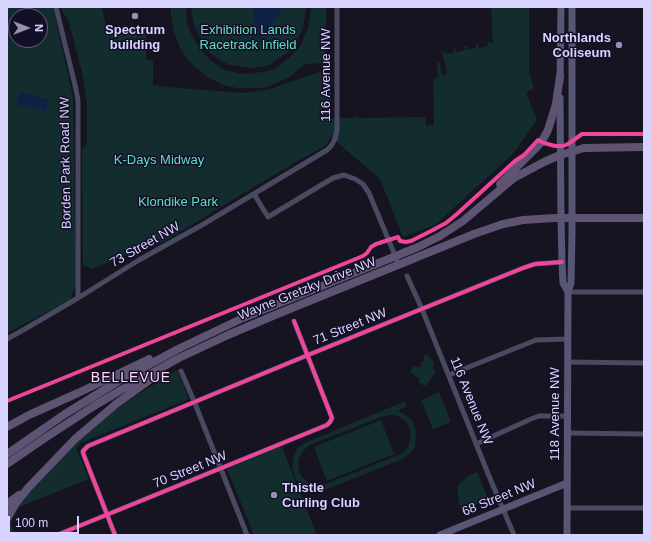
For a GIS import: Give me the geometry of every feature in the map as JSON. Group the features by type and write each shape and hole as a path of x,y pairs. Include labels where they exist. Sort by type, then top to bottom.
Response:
{"main road":[{"name":"118 Avenue NW","path":"561,7 560,155 562,262 563,283 568,292"},
{"name":"118 Avenue NW","path":"568,535 568,292 571,283 572,218 572,7"},
{"path":"481,205 542,141 548,130 553,115 560,76"},
{"name":"Wayne Gretzky Drive NW","path":"7,454 71,410 117,382 178,349 243,318 396,256 440,236 463,221 514,178 544,162 560,155 584,148 644,147"},
{"name":"Wayne Gretzky Drive NW","path":"7,464 94,406 179,358 228,335 474,234 502,224 523,220 561,218 644,218"},
{"path":"7,427 147,359 178,349"},
{"path":"7,519 16,503 28,488 75,439 116,404 140,388 179,358"},
{"path":"7,422 29,415"},
{"name":"68 Street NW","path":"440,535 568,483"},
{"path":"7,504 28,488"}],"street":[{"name":"Borden Park Road NW","path":"56,7 78,100 78,298"},
{"name":"116 Avenue NW","path":"333,143 337,130 337,7"},
{"name":"73 Street NW","path":"7,339 25,330 139,260 254,194 327,150 333,143"},
{"path":"254,194 268,217 336,177 352,177 366,188 399,265"},
{"name":"71 Street NW","path":"107,514 83,453 88,446 194,401 534,264 562,262"},
{"name":"116 Avenue NW","path":"407,276 422,309 514,535"},
{"path":"568,292 644,292"},
{"path":"294,321 308,355"},
{"path":"449,375 536,340 568,339"},
{"name":"70 Street NW","path":"57,535 327,425 332,418 308,355"},
{"path":"568,362 644,363"},
{"path":"181,371 247,535"},
{"path":"476,444 539,416 568,416"},
{"path":"568,434 644,434"},
{"path":"568,508 644,508"},
{"path":"107,514 115,535"}],"green space":[{"path":"7,7 53,7 73,97 76,286 70,300 7,333"},
{"name":"K-Days Midway","path":"60,7 102,7 108,34 146,34 146,59 153,60 153,85 242,93 270,89 331,68 331,118 354,118 358,116 359,118 425,117 426,126 434,125 433,79 441,76 438,75 437,63 440,63 442,76 447,74 442,51 444,51 445,54 454,52 453,49 455,48 456,52 465,50 464,47 467,46 467,50 476,48 476,45 478,44 479,48 488,46 488,42 491,42 493,45 491,7 529,7 529,72 534,89 526,92 537,120 513,154 435,225 403,237 380,179 331,137 326,145 165,241 143,248 92,269 83,265 82,149 87,144 87,105 83,76 69,22"},
{"path":"171,7 186,7 187,24 194,40 210,60 223,69 248,74 272,70 288,59 301,45 308,28 311,7 326,7 326,63 305,64 291,76 270,86 260,88 237,88 223,85 206,76 185,56 180,48 174,32"},
{"name":"Exhibition Lands Racetrack Infield","path":"191,7 306,7 306,10 303,28 296,42 287,53 268,66 250,68 230,65 221,61 210,53 194,26"},
{"path":"427,354 434,362 432,368 436,372 424,386 419,382 420,379 410,372 413,366 419,367 424,360 424,356"},
{"path":"177,370 189,399 81,443 76,448 89,479 17,508 10,521 15,535 7,535 7,523 18,505 73,444 126,402"},
{"path":"439,392 451,422 433,429 421,400"},
{"path":"405,401 407,406 398,411 412,420 416,434 415,447 402,459 325,490 318,491 301,486 297,481 292,468 293,458 298,447","holes":["395,415 407,423 410,429 411,437 409,445 401,454 323,485 310,483 303,478 299,472 299,458 304,450 310,445 381,417"]},
{"path":"381,420 394,454 327,481 314,447"},
{"path":"282,446 317,535 254,535 227,469"},
{"path":"477,472 488,498 462,511 458,500 458,485 468,476"}],"water":[{"path":"252,7 283,7 268,30 260,38 254,38 248,31 254,22"},
{"path":"20,92 49,100 46,111 17,104"}],"cycle path":[{"path":"7,401 363,256 376,244 398,237 400,241 411,241 446,223 515,161 524,155 538,140 555,146 563,146 582,134 644,134"},
{"path":"115,535 83,453 88,446 523,268 535,264 562,262"},
{"path":"57,535 327,425 332,418 294,321"}],"place":[{"name":"Spectrum building","path":"135,16"},
{"name":"Northlands Coliseum","path":"619,45"},
{"name":"Thistle Curling Club","path":"274,495"}],"district":[{"name":"BELLEVUE","path":"131,378"}],"park label":[{"name":"Klondike Park","path":"178,202"}]}
